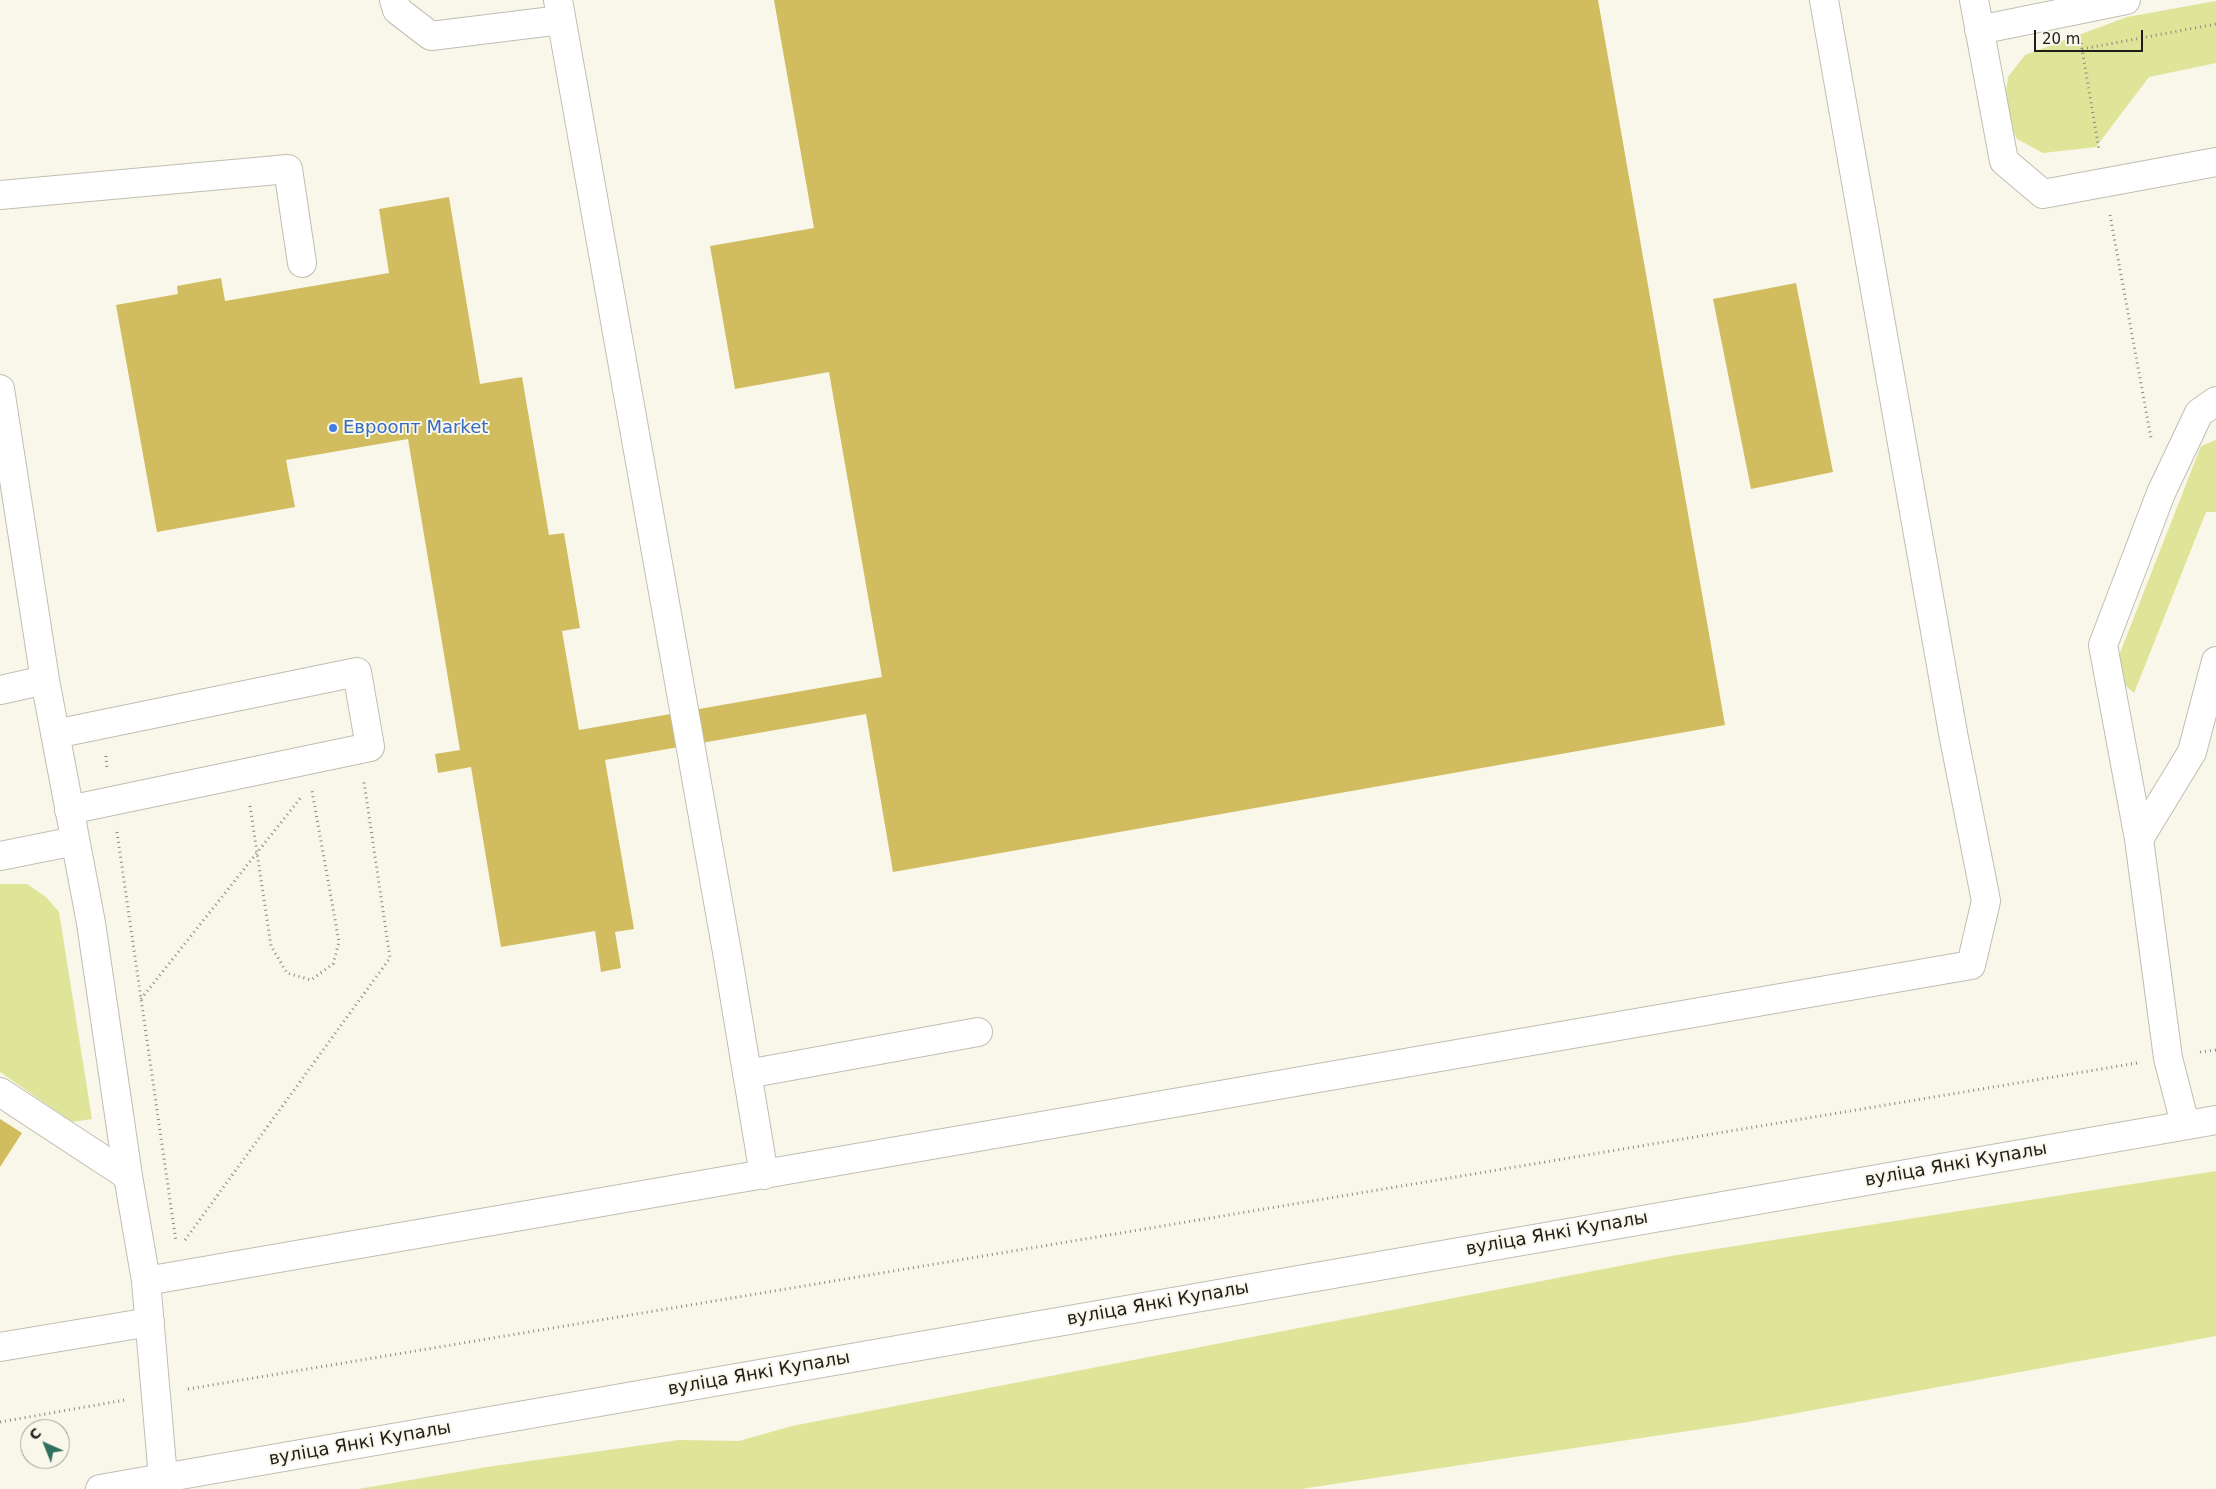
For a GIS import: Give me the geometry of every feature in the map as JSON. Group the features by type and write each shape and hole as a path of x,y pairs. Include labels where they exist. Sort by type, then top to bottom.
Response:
{"main road":[{"path":"394,0 397,10 431,36 560,10 764,1174"},
{"path":"146,1282 179,1263 764,1174 1971,965 1986,902 1953,733 1824,0"},
{"path":"1974,0 2004,161 2043,194 2216,162"},
{"path":"1979,30 2126,0"},
{"path":"0,195 288,169 302,263"},
{"path":"0,390 55,734 91,923 128,1176 146,1282 163,1484"},
{"path":"2185,1124 2168,1058 2139,839 2104,645 2161,493 2200,413 2216,401"},
{"path":"2139,839 2204,750 2214,671"},
{"path":"55,734 357,672 370,746 69,810"},
{"path":"0,690 46,680"},
{"path":"0,856 74,841"},
{"path":"747,1074 978,1032"},
{"path":"0,1092 128,1176"},
{"name":"вуліца Янкі Купалы","path":"100,1489 163,1484 2216,1120"},
{"path":"0,1347 150,1322"}],"path":[{"path":"2076,10 2104,183 2152,444"},
{"path":"2082,49 2216,24"},
{"path":"101,725 179,1263"},
{"path":"179,1263 390,958 360,749"},
{"path":"141,1000 256,855 311,785 340,942 333,964 311,980 287,973 272,946 256,855 245,773"},
{"path":"0,1422 156,1394 2216,1050"}],"green space":[{"path":"2216,1 2216,63 2149,77 2096,147 2043,153 2017,139 2003,111 2008,77 2025,55 2127,17"},
{"path":"2216,440 2216,512 2206,512 2134,693 2124,684 2118,658 2201,446"},
{"path":"0,884 27,884 46,897 59,912 92,1119 72,1122 0,1072"},
{"path":"2216,1171 2216,1336 1748,1422 1301,1489 358,1489 487,1467 679,1440 739,1441 792,1426 1671,1256"}],"building":[{"path":"774,0 1598,0 1725,725 893,872 866,714 605,760 634,929 615,932 621,968 601,972 595,931 501,947 471,767 438,773 435,754 460,750 408,439 286,460 295,507 157,532 116,305 178,294 177,286 221,278 225,301 389,273 379,209 449,197 480,384 522,377 549,535 564,533 580,628 562,631 579,730 882,677 829,372 735,389 710,246 814,228"},
{"path":"1796,283 1833,472 1751,489 1713,299"},
{"path":"0,1119 22,1133 0,1167"}],"place":[{"name":"Евроопт Market","path":"333,428"}]}
